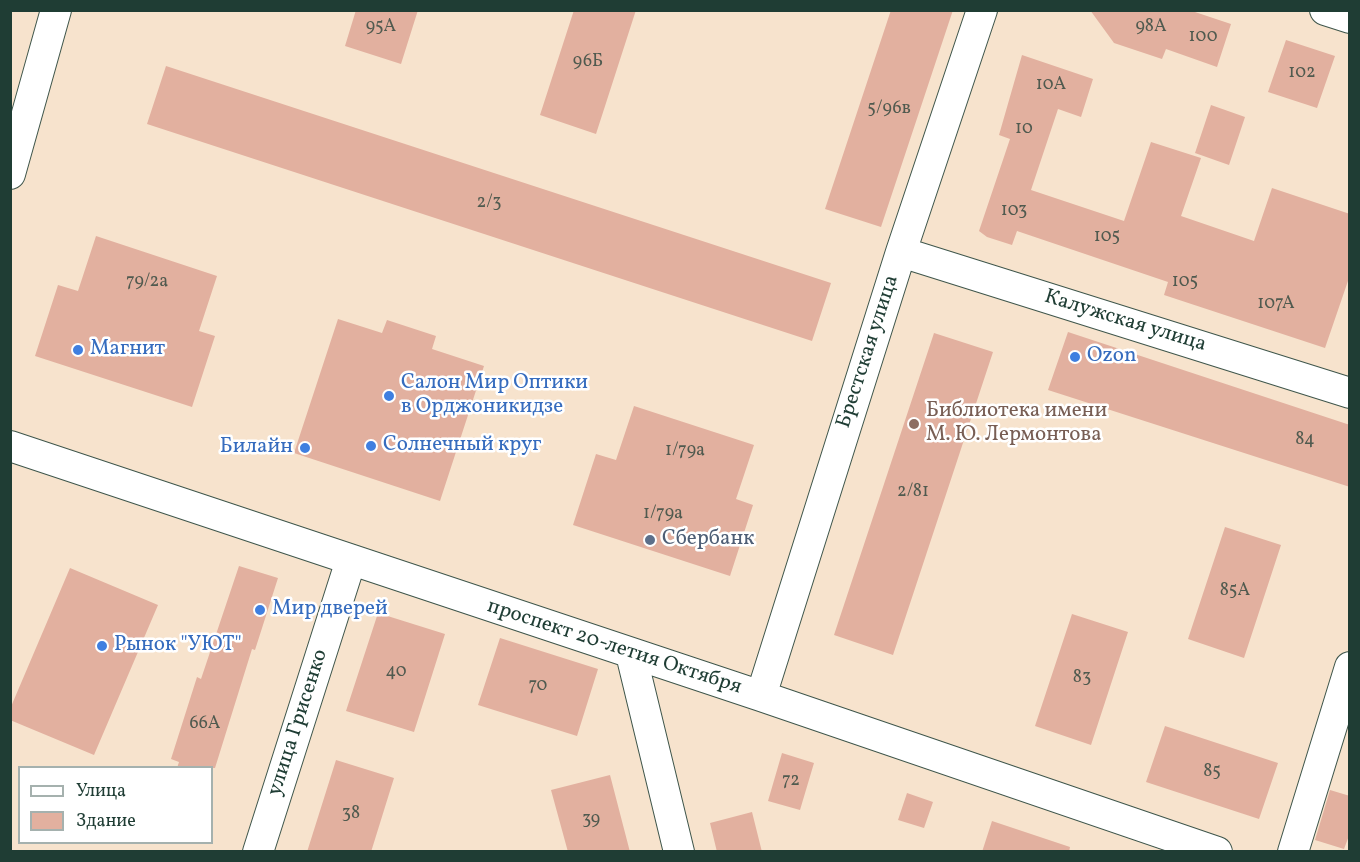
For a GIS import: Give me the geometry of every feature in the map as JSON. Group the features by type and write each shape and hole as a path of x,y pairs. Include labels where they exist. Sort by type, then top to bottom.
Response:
{"street":[{"path":"10,174 56,10"},
{"name":"Брестская улица","path":"761,696 901,252 982,10"},
{"path":"1325,10 1350,18"},
{"name":"Калужская улица","path":"901,252 1350,393"},
{"name":"проспект 20-летия Октября","path":"10,446 761,696 1217,852"},
{"name":"улица Грисенко","path":"258,852 351,560"},
{"path":"632,654 679,852"},
{"path":"1293,852 1350,667"}],"building":[{"path":"356,10 418,10 401,64 345,46"},
{"path":"574,10 636,10 596,134 540,115"},
{"path":"891,10 953,10 881,227 825,209"},
{"path":"1090,10 1189,10 1231,24 1217,67 1166,49 1162,59 1114,43"},
{"path":"1286,40 1335,56 1317,108 1268,92"},
{"path":"1022,55 1093,79 1081,117 1058,109 1031,190 1124,221 1151,142 1201,158 1181,216 1254,241 1272,188 1350,214 1350,275 1325,348 1164,295 1168,282 1017,231 1012,245 987,237 979,231 1010,139 999,135"},
{"path":"166,66 831,283 812,341 147,124"},
{"path":"1211,105 1245,117 1229,165 1195,153"},
{"path":"96,236 217,276 199,331 215,336 192,407 35,356 58,285 78,291"},
{"path":"338,319 382,333 387,320 436,336 432,349 484,366 440,501 294,453"},
{"path":"1068,332 1350,425 1350,487 1048,390"},
{"path":"934,333 993,352 893,655 834,635"},
{"path":"634,406 754,445 736,499 753,505 730,576 573,525 596,454 616,460"},
{"path":"1225,527 1281,545 1244,658 1188,639"},
{"path":"239,566 278,578 255,650 252,649 215,768 213,766 178,766 179,762 171,759 197,677 201,679"},
{"path":"70,568 158,605 94,755 10,720 10,709"},
{"path":"378,613 445,634 414,732 346,711"},
{"path":"1072,614 1128,632 1091,745 1035,726"},
{"path":"500,638 598,669 577,736 478,705"},
{"path":"1165,726 1278,763 1259,819 1146,782"},
{"path":"782,753 814,763 800,810 768,801"},
{"path":"336,760 394,778 371,852 307,852"},
{"path":"610,775 630,852 568,852 551,790"},
{"path":"1330,790 1350,796 1350,833 1344,849 1315,840"},
{"path":"907,793 933,802 924,828 898,820"},
{"path":"752,812 762,852 717,852 710,823"},
{"path":"992,821 1070,847 1069,852 982,852"}],"place":[{"name":"Магнит","path":"78,350"},
{"name":"Ozon","path":"1075,357"},
{"name":"Салон Мир Оптики в Орджоникидзе","path":"389,396"},
{"name":"Библиотека имени М. Ю. Лермонтова","path":"914,424"},
{"name":"Солнечный круг","path":"371,446"},
{"name":"Билайн","path":"305,448"},
{"name":"Сбербанк","path":"650,540"},
{"name":"Мир дверей","path":"260,610"},
{"name":"Рынок \"УЮТ\"","path":"102,646"}]}
